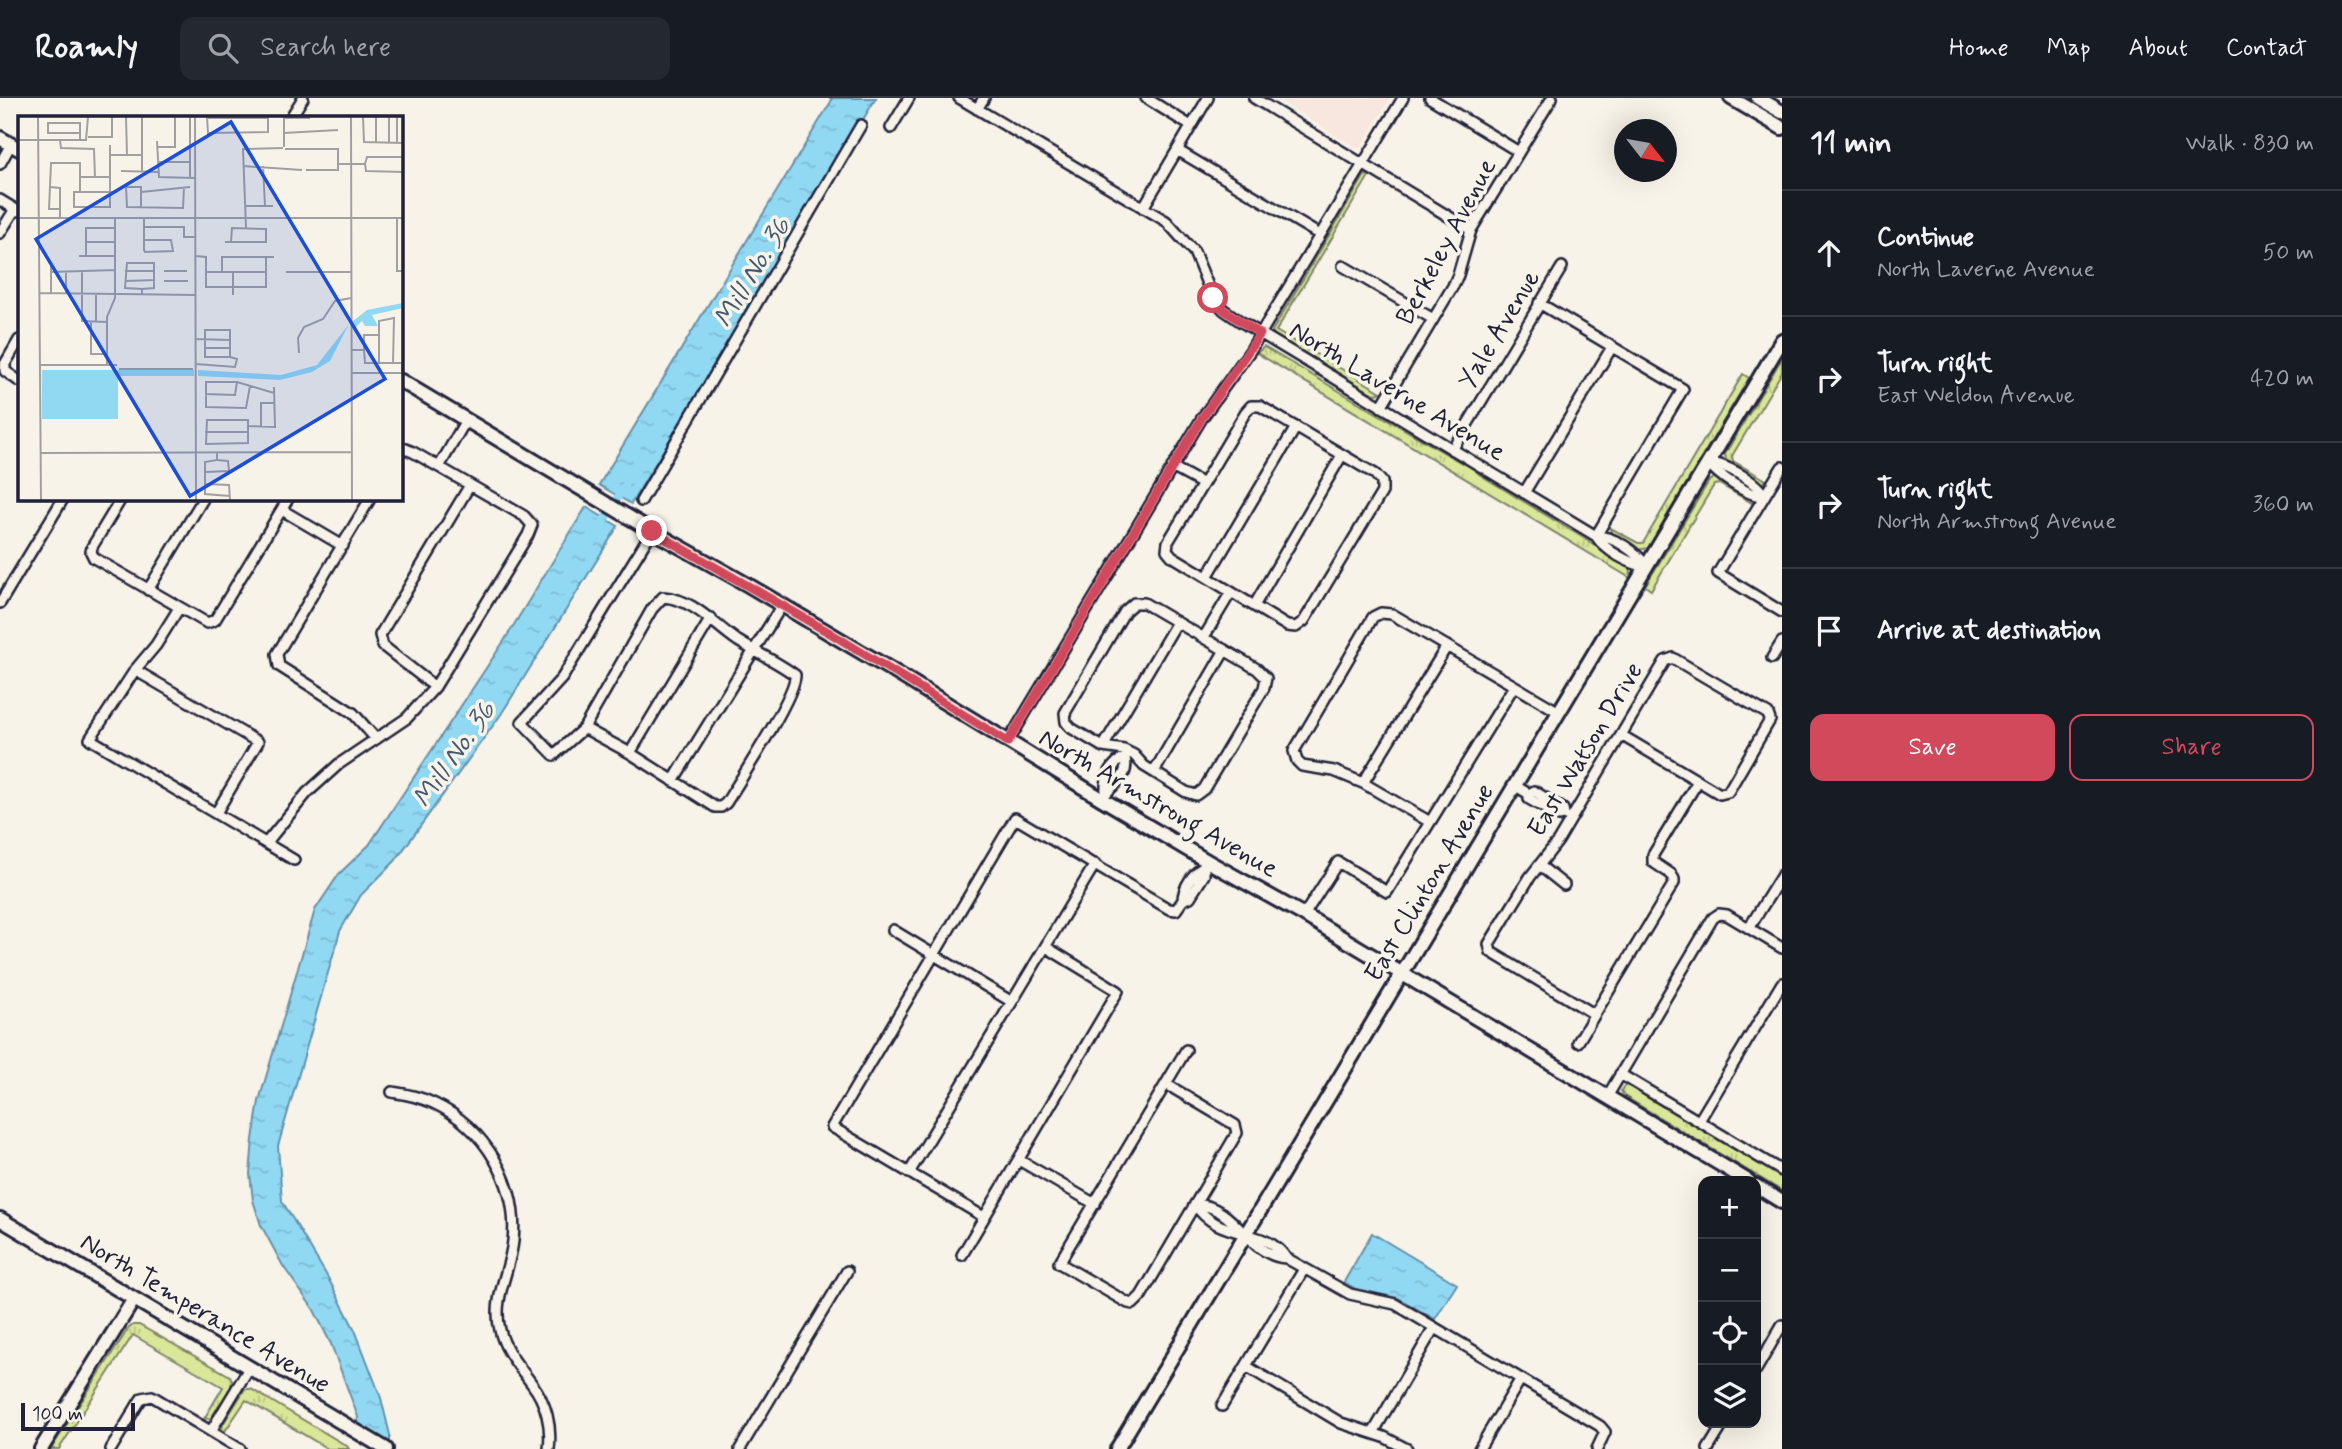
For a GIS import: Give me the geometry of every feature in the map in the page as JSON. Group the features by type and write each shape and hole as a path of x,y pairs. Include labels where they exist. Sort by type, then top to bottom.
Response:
{"street":[{"path":"292,116 303,98"},
{"path":"891,128 909,98"},
{"name":"North Laverne Avenue","path":"958,98 1166,221 1194,252 1213,298 1224,310 1596,536 1601,544 1636,565 1647,567"},
{"path":"977,109 984,98"},
{"path":"1146,98 1191,126"},
{"path":"1143,208 1208,98"},
{"path":"1254,98 1471,230"},
{"path":"1008,742 1202,418 1260,334 1403,98"},
{"path":"1430,98 1519,152"},
{"name":"Berkeley Avenue","path":"1381,407 1458,275 1471,230 1552,98"},
{"path":"1731,98 1782,128"},
{"path":"1758,98 1782,111"},
{"path":"641,501 861,125"},
{"path":"0,164 10,144"},
{"path":"1177,150 1320,235"},
{"path":"0,200 17,210 0,233"},
{"path":"1343,266 1433,319"},
{"name":"Yale Avenue","path":"1452,450 1562,267"},
{"path":"1539,303 1683,389 1596,536"},
{"name":"East Clinton Avenue","path":"1117,1449 1782,340"},
{"path":"18,342 5,364 5,371 18,380"},
{"path":"1524,493 1612,347"},
{"name":"North Armstrong Avenue","path":"402,382 782,605 1008,742 1104,795 1205,864 1304,915 1740,1176"},
{"path":"1251,406 1260,406 1296,427 1375,474 1382,482 1381,492 1304,621 1296,627 1287,626 1172,556 1167,550 1168,542 1251,406"},
{"path":"439,467 466,420"},
{"path":"1207,578 1296,427"},
{"path":"267,842 307,793 338,764 407,718 435,687 532,525 524,516 402,448"},
{"path":"1254,606 1342,455"},
{"path":"1709,463 1719,463 1729,469 1760,488 1764,496"},
{"path":"1172,467 1203,484"},
{"path":"1782,467 1718,573 1782,612"},
{"path":"435,687 383,646 380,635 470,485"},
{"path":"0,603 62,500"},
{"path":"120,500 91,552 97,561 207,623 215,620 287,500"},
{"path":"148,590 201,500"},
{"path":"369,500 277,654 279,666 353,713 376,739"},
{"path":"282,510 343,546"},
{"path":"584,728 630,753 715,807 721,807 726,803 796,682 796,675 732,636 711,618 682,601 663,597 652,609 584,728 554,755 522,722 562,678 652,531"},
{"path":"1204,637 1231,592"},
{"path":"1134,603 1144,603 1177,622 1257,669 1266,678 1264,688 1204,789 1196,795 1186,792 1127,755 1103,747 1070,728 1065,713 1125,611 1134,603"},
{"path":"673,781 782,605"},
{"path":"179,608 90,740 295,860"},
{"path":"1430,822 1363,783 1334,771 1302,766 1294,751 1373,617 1381,613 1392,614 1559,712"},
{"path":"630,753 711,618"},
{"path":"1103,747 1177,622"},
{"path":"1772,658 1782,642"},
{"path":"1363,783 1447,646"},
{"path":"1154,772 1225,650"},
{"name":"East Watson Drive","path":"1594,1014 1491,952 1489,944 1554,846 1568,816 1665,661 1671,658 1769,717 1769,723 1728,792 1720,794 1698,781"},
{"path":"135,670 258,742 216,813"},
{"path":"1304,915 1338,862 1387,892 1514,686"},
{"path":"1578,1042 1674,883 1671,874 1653,862 1653,855 1698,781 1621,735"},
{"path":"1104,795 1105,780 1118,760 1127,755"},
{"path":"1104,795 1116,786 1127,768 1127,755"},
{"path":"1113,767 1123,773"},
{"path":"1514,785 1529,794 1529,799 1559,816 1568,816"},
{"path":"984,1217 832,1127 1015,818 1169,909 1176,910 1183,900 1190,897 1204,875 1205,864"},
{"path":"909,1173 1095,864"},
{"name":"East Watson Drive","path":"1539,866 1564,886"},
{"path":"1749,928 1782,875"},
{"path":"1607,1097 1713,918 1719,914 1727,915 1782,948"},
{"path":"893,930 1012,1002"},
{"path":"962,1255 1118,991 1046,947"},
{"path":"1699,1121 1782,983"},
{"path":"1166,1084 1238,1129 1141,1296 1133,1304 1123,1301 1059,1263 1186,1050"},
{"path":"1620,1074 1782,1171"},
{"path":"392,1092 416,1096 433,1103 462,1121 489,1149 504,1177 510,1198 513,1239 497,1318 506,1349 533,1384 546,1410 549,1449"},
{"path":"1018,1160 1095,1203"},
{"path":"1761,1189 1782,1202"},
{"path":"1195,1204 1206,1205 1235,1222 1247,1235 1261,1237 1280,1249 1286,1258 1350,1294 1395,1304 1600,1426 1605,1432 1597,1449"},
{"name":"North Temperance Avenue","path":"0,1219 386,1449"},
{"path":"1222,1406 1304,1269"},
{"path":"740,1449 847,1271"},
{"path":"41,1449 134,1299"},
{"path":"1759,1365 1782,1325"},
{"path":"1373,1433 1434,1328"},
{"path":"1246,1366 1341,1423 1373,1433 1407,1449"},
{"path":"211,1431 249,1368"},
{"path":"1479,1449 1520,1380"},
{"path":"111,1449 138,1404 147,1396 157,1398 240,1449"},
{"path":"1709,1449 1721,1428"}],"shaded area":[{"path":"1275,98 1390,98 1361,148 1355,147"}],"green space":[{"path":"1365,175 1369,176 1276,331 1381,392 1377,394 1274,335 1272,331"},
{"path":"1264,347 1460,462 1468,464 1479,474 1629,566 1630,578 1257,353"},
{"path":"1782,358 1782,372 1732,456 1733,461 1766,480 1759,483 1726,463 1725,454"},
{"path":"1743,374 1749,378 1648,548 1638,550 1613,536 1609,527 1638,543 1643,543"},
{"path":"1714,478 1751,498 1752,503 1719,484 1714,485 1651,590 1645,586 1709,481"},
{"path":"1624,1086 1630,1086 1782,1177 1782,1191 1624,1096 1621,1091"},
{"path":"139,1325 230,1376 231,1387 211,1418 204,1419 223,1387 133,1335 59,1449 51,1449 128,1329"},
{"path":"245,1389 251,1389 349,1449 328,1449 246,1400 225,1431 222,1429 223,1424"}],"water":[{"path":"830,98 876,98 631,504 599,485 832,100"},
{"path":"586,507 618,526 502,713 395,861 361,895 340,931 278,1146 282,1201 327,1276 355,1330 381,1398 390,1443 357,1424 358,1417 331,1344 314,1310 283,1266 261,1225 253,1200 250,1174 259,1101 315,910 339,874 369,845 504,641"},
{"path":"1372,1233 1457,1284 1435,1319 1398,1298 1356,1289 1344,1282"}],"waterway":[{"name":"Mill No. 36","path":"600,527 624,487"}],"route":[{"path":"652,531 830,633 1008,742 1202,418 1260,334 1224,310 1213,298"}]}
